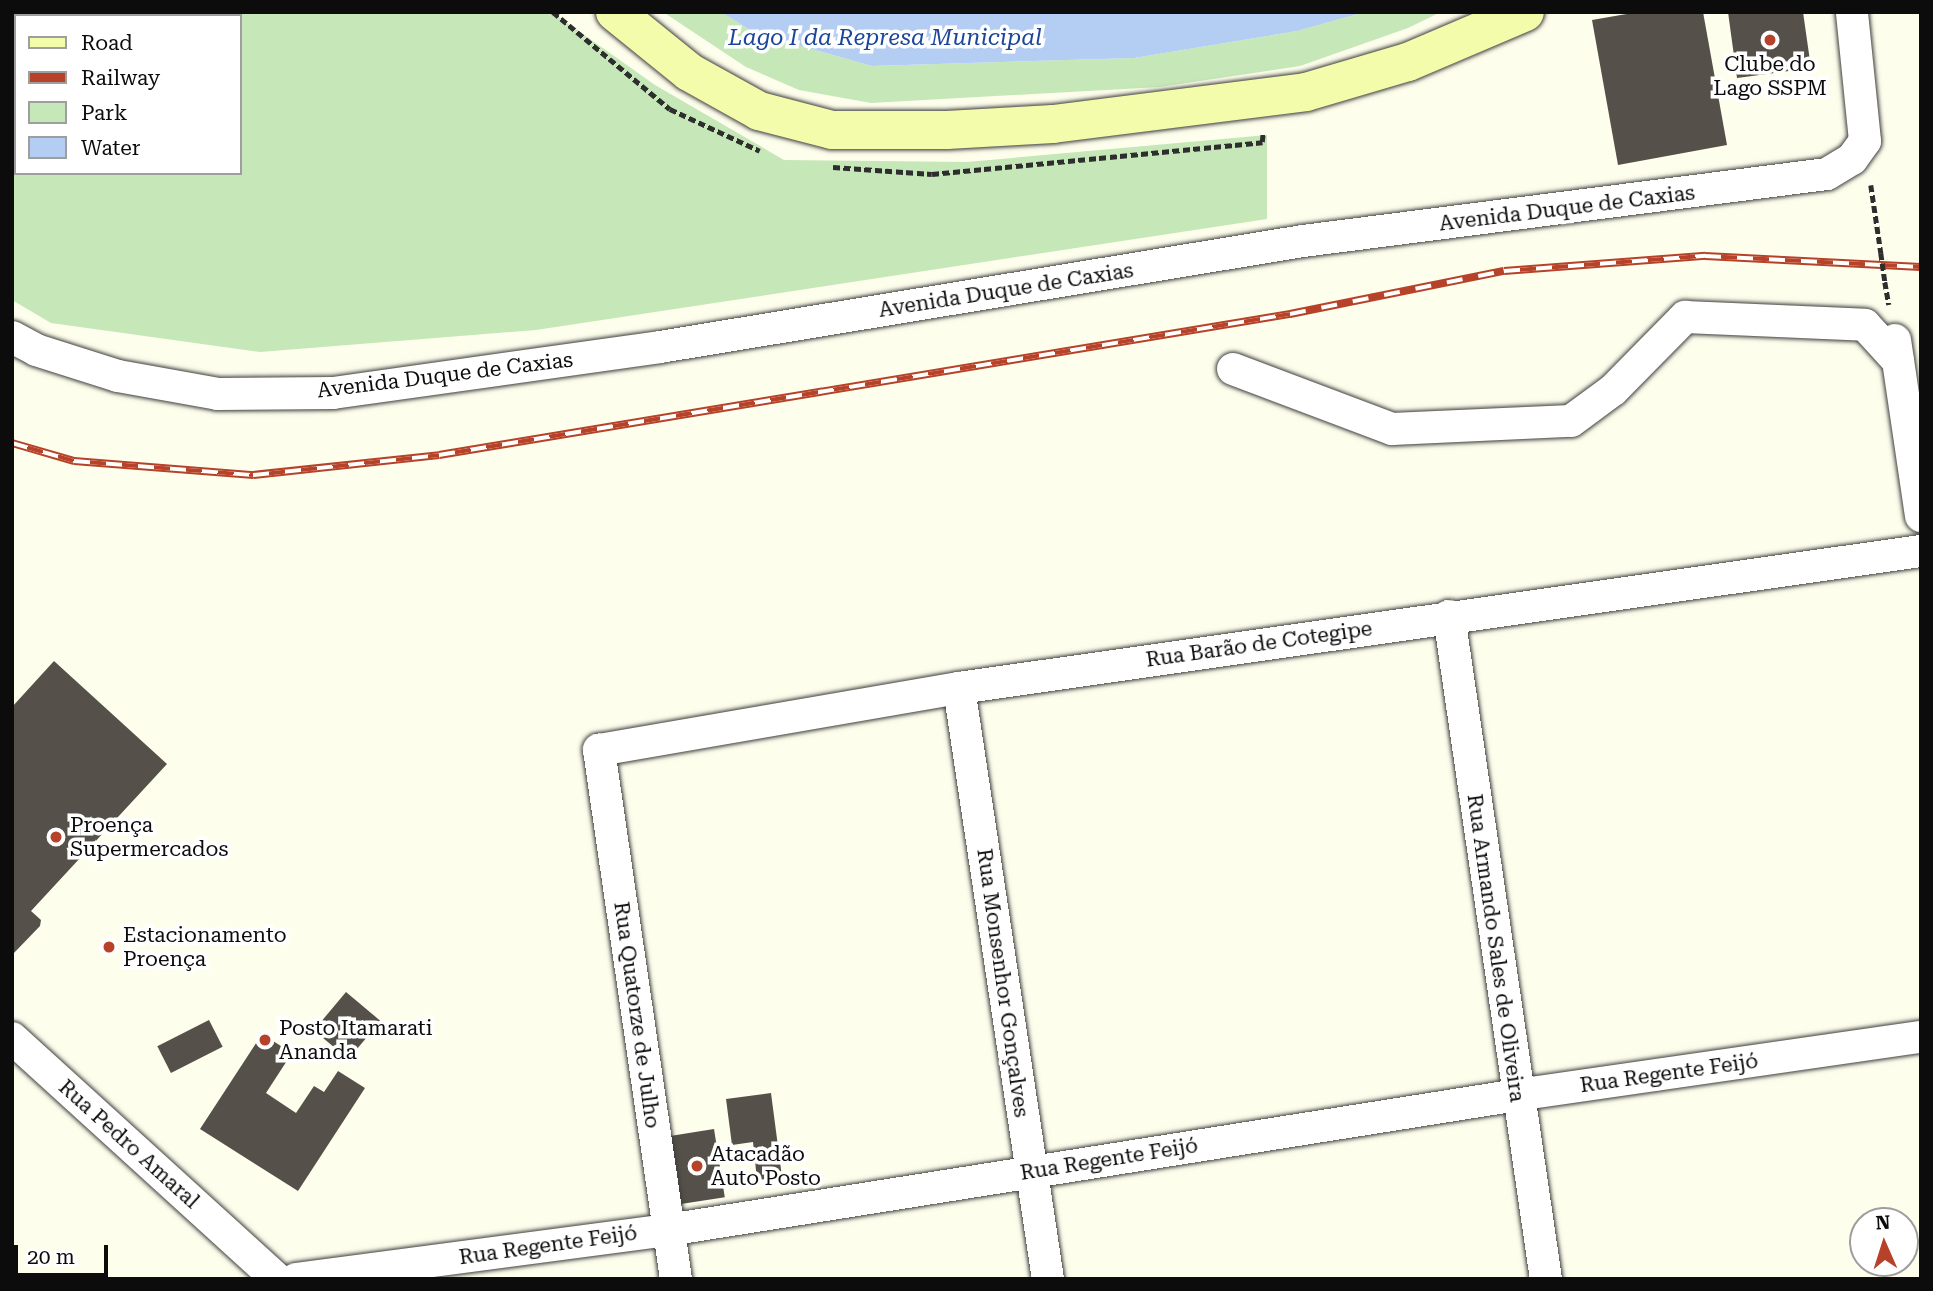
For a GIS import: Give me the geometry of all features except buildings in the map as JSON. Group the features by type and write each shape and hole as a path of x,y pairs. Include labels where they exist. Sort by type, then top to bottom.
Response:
{"main road":[{"path":"615,12 689,72 759,111 832,130 947,131 1054,124 1306,92 1408,62 1525,12"}],"street":[{"name":"Avenida Duque de Caxias","path":"12,337 36,350 118,376 193,390 218,394 333,393 660,347 1303,241 1827,174 1852,159 1865,141 1852,12"},
{"path":"1233,369 1392,429 1572,421 1613,390 1685,317 1865,325 1896,348 1921,516"},
{"name":"Rua Barão de Cotegipe","path":"599,750 959,688 1449,616 1921,551"},
{"name":"Rua Armando Sales de Oliveira","path":"1449,616 1546,1279"},
{"name":"Rua Monsenhor Gonçalves","path":"959,688 1048,1279"},
{"name":"Rua Quatorze de Julho","path":"599,750 676,1279"},
{"name":"Rua Regente Feijó","path":"296,1279 668,1230 1517,1095 1921,1037"},
{"name":"Rua Pedro Amaral","path":"12,1038 277,1279"}],"path":[{"path":"1875,209 1885,282"}],"green space":[{"path":"12,12 552,12 655,85 784,160 967,162 1267,135 1267,219 536,330 260,352 51,323 12,300"},
{"path":"663,12 721,12 755,33 872,66 1134,58 1297,31 1365,12 1441,12 1408,28 1300,66 1160,87 871,103 799,90 746,67"}],"water":[{"name":"Lago I da Represa Municipal","path":"721,12 1365,12 1297,31 1134,58 872,66 755,33"}],"railway":[{"path":"12,443 74,461 253,475 439,455 1290,314 1504,271 1705,256 1921,267"}],"place":[{"name":"Clube do Lago SSPM","path":"1770,40"},
{"name":"Proença Supermercados","path":"56,837"},
{"name":"Estacionamento Proença","path":"109,947"},
{"name":"Posto Itamarati Ananda","path":"265,1040"},
{"name":"Atacadão Auto Posto","path":"697,1166"}]}
